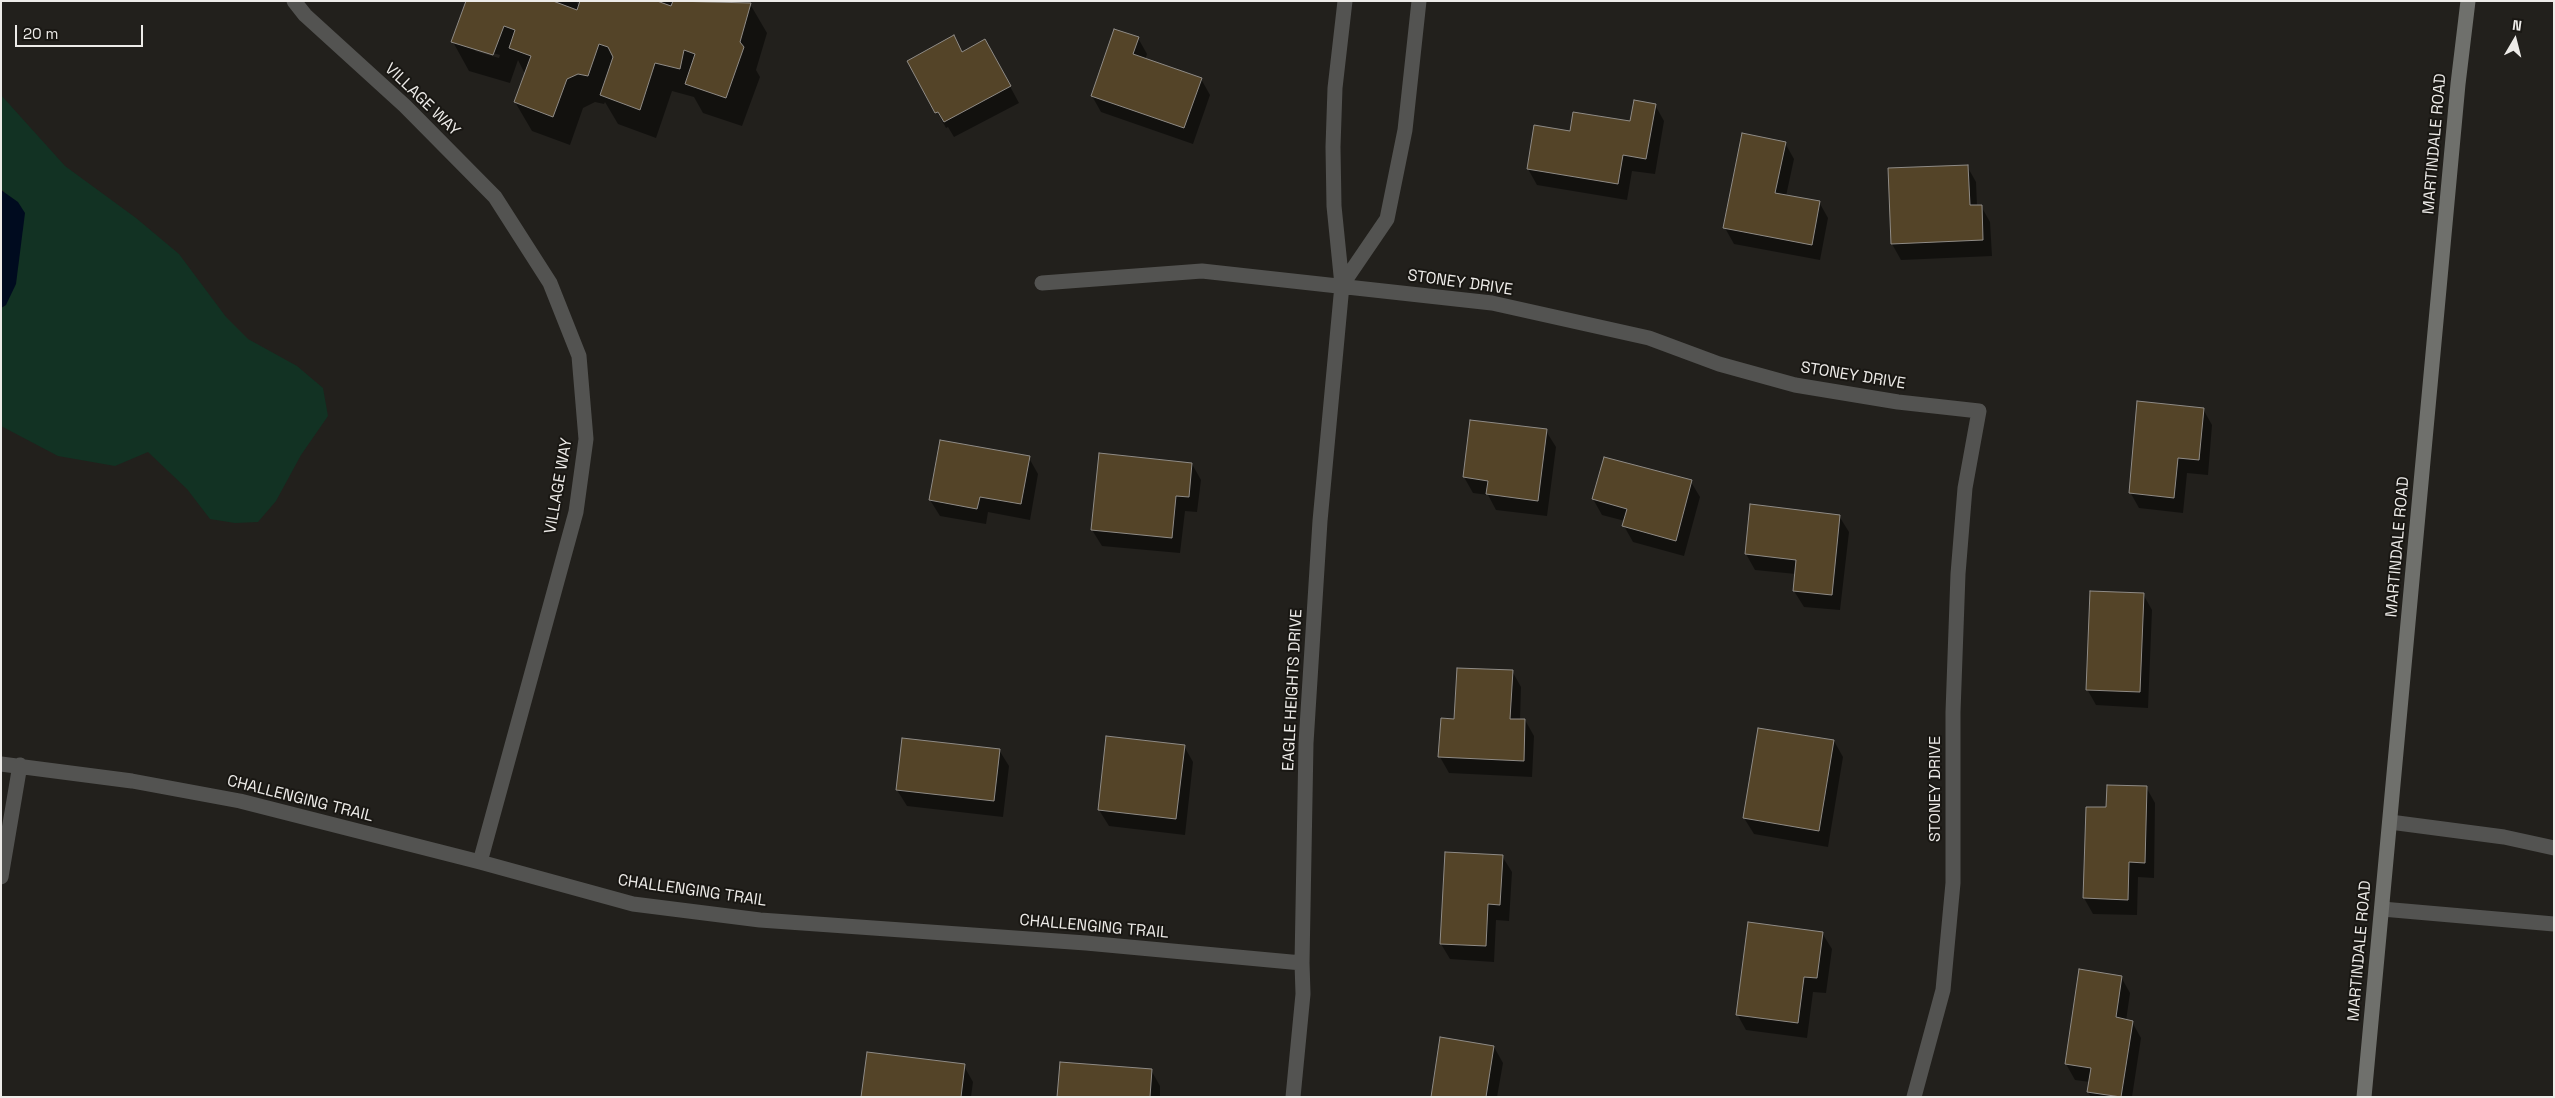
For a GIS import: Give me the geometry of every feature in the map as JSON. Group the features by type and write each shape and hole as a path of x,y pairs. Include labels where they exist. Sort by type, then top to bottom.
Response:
{"street":[{"name":"VILLAGE WAY","path":"294,1 305,15 405,106 495,197 550,283 579,356 586,439 576,512 480,862"},
{"name":"EAGLE HEIGHTS DRIVE","path":"1293,1097 1303,994 1302,963 1309,705 1320,522 1342,285 1334,206 1333,147 1335,88 1345,1"},
{"name":"EAGLE HEIGHTS DRIVE","path":"1342,285 1387,219 1405,130 1419,1"},
{"name":"MARTINDALE ROAD","path":"2364,1097 2458,84 2468,1"},
{"name":"STONEY DRIVE","path":"1042,283 1202,271 1492,303 1649,338 1720,364 1795,384 1898,402 1979,411 1965,488 1958,574 1953,712 1953,883 1945,971 1943,990 1914,1097"},
{"name":"CHALLENGING TRAIL","path":"1,764 132,781 240,801 480,862 633,904 750,918 1086,943 1302,963"},
{"path":"1,877 20,765"},
{"path":"2390,822 2504,837 2554,848"},
{"path":"2382,910 2554,924"}],"green space":[{"path":"1,95 65,166 136,218 179,254 226,317 248,339 297,366 323,388 328,416 301,455 276,501 258,522 235,523 210,519 187,489 148,452 115,466 58,456 1,426 1,308 6,305 4,191 1,190"}],"water":[{"path":"1,190 18,202 25,213 16,284 6,305 1,308"}],"building":[{"path":"466,1 553,1 577,10 580,1 657,1 671,6 673,1 751,3 740,42 744,47 726,98 685,84 695,54 684,50 680,69 655,63 640,110 600,95 613,57 608,47 599,44 588,76 578,74 567,79 553,117 514,102 531,56 509,48 515,30 504,26 493,55 451,42"},
{"path":"1114,29 1139,37 1133,54 1202,78 1184,128 1091,96"},
{"path":"954,35 962,52 985,39 1011,86 944,122 938,112 935,113 907,61"},
{"path":"1634,100 1656,104 1646,159 1623,155 1618,184 1527,169 1534,125 1570,131 1573,112 1630,121"},
{"path":"1742,133 1786,142 1775,193 1820,201 1812,245 1723,228"},
{"path":"1968,165 1970,205 1982,205 1983,240 1891,244 1888,168"},
{"path":"2137,401 2204,408 2199,460 2178,458 2174,498 2129,493"},
{"path":"1470,420 1547,429 1538,501 1486,494 1488,481 1463,477"},
{"path":"940,440 1030,456 1021,504 980,497 977,509 929,500"},
{"path":"1099,453 1192,463 1189,497 1176,496 1172,538 1091,530"},
{"path":"1604,457 1692,480 1676,541 1622,526 1627,509 1592,499"},
{"path":"1750,504 1840,515 1832,595 1793,591 1796,560 1745,554"},
{"path":"2090,591 2144,593 2140,692 2086,690"},
{"path":"1457,668 1513,670 1510,719 1525,719 1524,761 1438,757 1441,718 1454,719"},
{"path":"1758,728 1834,740 1819,831 1743,818"},
{"path":"1106,736 1185,745 1176,819 1098,810"},
{"path":"902,738 1000,749 994,801 896,790"},
{"path":"2107,785 2147,786 2145,863 2129,862 2128,900 2083,898 2086,807 2106,807"},
{"path":"1445,852 1503,855 1500,905 1488,904 1486,946 1440,944"},
{"path":"1748,922 1823,932 1817,978 1804,977 1798,1023 1736,1015"},
{"path":"2079,969 2122,976 2116,1017 2133,1021 2121,1097 2087,1092 2091,1068 2065,1064"},
{"path":"1440,1037 1494,1046 1486,1097 1431,1097"},
{"path":"867,1052 965,1064 961,1097 861,1097"},
{"path":"1060,1062 1152,1069 1150,1097 1057,1097"}]}
